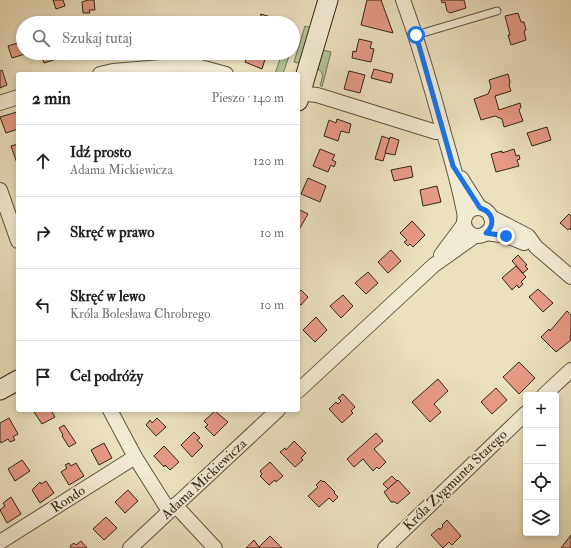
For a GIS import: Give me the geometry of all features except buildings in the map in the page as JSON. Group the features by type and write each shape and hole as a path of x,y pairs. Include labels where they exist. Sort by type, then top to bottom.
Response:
{"street":[{"path":"300,93 328,0"},
{"path":"403,0 416,35 443,130 453,166 464,220 469,233 506,236 536,247"},
{"path":"109,72 177,67 200,67 219,72"},
{"path":"300,96 317,95 436,132 443,130"},
{"path":"0,103 16,98"},
{"path":"300,390 434,265 492,226 491,217 488,212 480,208 453,166"},
{"path":"0,190 16,235"},
{"path":"434,265 472,209 480,208"},
{"path":"491,217 528,236 536,247 571,277"},
{"path":"547,392 571,370"},
{"path":"0,390 16,381"},
{"path":"111,412 135,457 172,508 215,548"},
{"name":"Adama Mickiewicza","path":"130,548 276,412"},
{"name":"Króla Zygmunta Starego","path":"385,548 523,416"},
{"name":"Rondo","path":"0,542 135,457"}],"lane":[{"path":"416,35 497,11"}],"green space":[{"path":"305,26 312,28 302,64 294,62 295,60 300,60 300,42"},
{"path":"323,50 331,52 322,87 320,85 322,72 318,69"},
{"path":"280,60 288,60 284,72 276,72"}],"route":[{"path":"416,35 434,94 453,166 480,208 488,212 490,215 492,226 486,233 506,236"}]}
